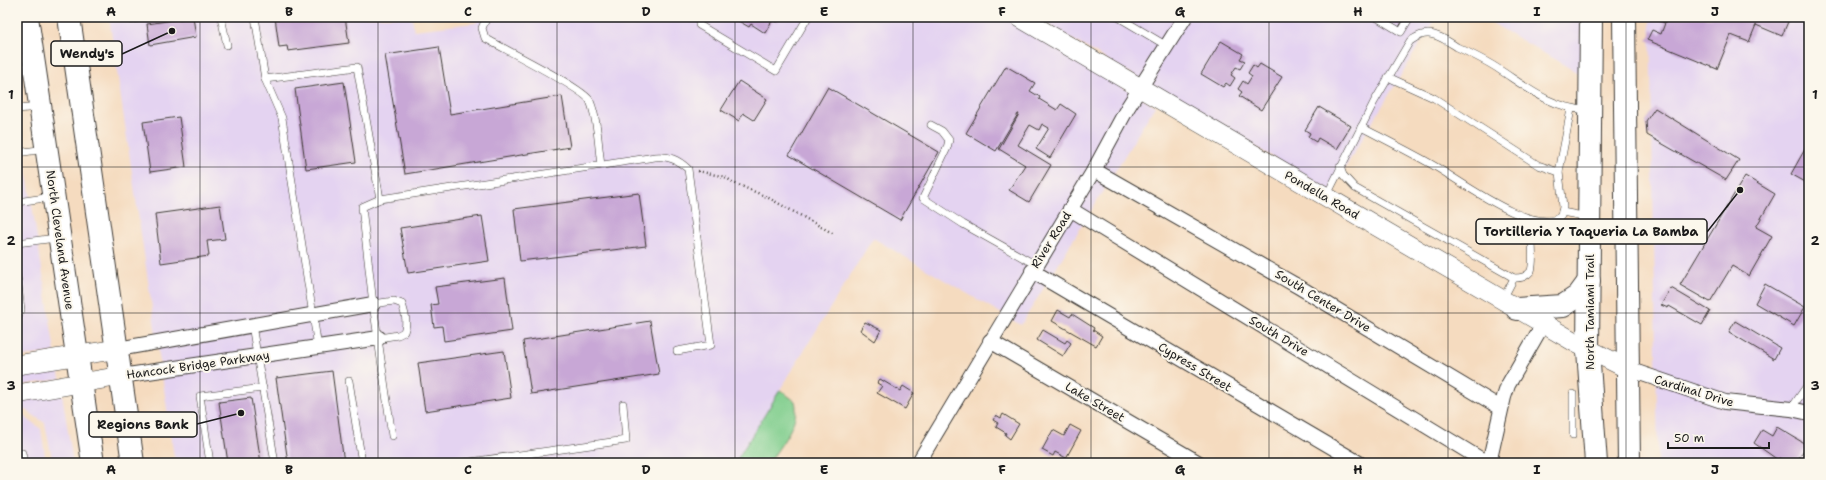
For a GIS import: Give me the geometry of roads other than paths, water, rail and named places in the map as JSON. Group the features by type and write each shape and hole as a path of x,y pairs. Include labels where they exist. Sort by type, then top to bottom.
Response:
{"main road":[{"name":"North Cleveland Avenue","path":"27,17 25,58 40,106 93,463"},
{"path":"69,17 118,349 120,376 133,463"},
{"name":"Pondella Road","path":"1019,17 1510,305 1588,350 1628,369"},
{"name":"North Tamiami Trail","path":"1591,17 1581,110 1590,217 1588,350 1583,414 1596,463"},
{"path":"1624,17 1629,463"},
{"path":"1510,305 1563,306 1578,296 1589,281"},
{"path":"17,365 118,349"},
{"name":"Hancock Bridge Parkway","path":"17,394 82,384 120,376"}],"street":[{"name":"River Road","path":"918,463 1094,170 1140,88 1185,17"},
{"name":"South Center Drive","path":"1094,170 1299,287 1501,408"},
{"name":"South Drive","path":"1070,209 1488,463"},
{"name":"Cypress Street","path":"1034,268 1359,463"},
{"path":"118,349 373,304"},
{"path":"1488,463 1508,385 1543,324"},
{"name":"Hancock Bridge Parkway","path":"120,376 379,338"},
{"name":"Lake Street","path":"990,341 1199,463"},
{"name":"Cardinal Drive","path":"1628,369 1725,402 1791,409 1809,413"}],"lane":[{"path":"132,20 141,17"},
{"path":"221,17 227,45"},
{"path":"255,17 265,79 282,118 318,347"},
{"path":"487,17 482,28 485,38 573,87 590,100 594,116 601,165"},
{"path":"699,17 699,25 776,71 808,17"},
{"path":"1118,17 1167,46"},
{"path":"1376,17 1401,32 1410,17"},
{"path":"1326,197 1361,126 1388,77 1410,41 1419,35 1428,34 1443,39 1499,70 1522,86 1548,100 1581,110 1559,172 1562,212 1561,216 1556,221 1540,221 1506,208 1432,164 1361,126"},
{"path":"265,79 357,67 380,199"},
{"path":"1388,77 1434,98 1538,164 1559,172"},
{"path":"17,110 40,106"},
{"path":"931,124 942,131 949,140 947,148 923,198 1034,268"},
{"path":"17,153 47,149"},
{"path":"392,436 373,304 362,207 380,199 668,156 678,161 688,169 710,346 677,351"},
{"path":"1340,167 1343,175 1355,188 1514,278 1527,276 1530,271 1532,266 1532,232 1534,226 1540,221"},
{"path":"17,202 54,196"},
{"path":"1562,212 1590,217"},
{"path":"17,243 60,237"},
{"path":"17,277 22,310 17,319"},
{"path":"1510,305 1514,278"},
{"path":"373,304 394,301 402,304 406,315 407,324 404,332 398,335 379,338"},
{"path":"252,325 275,463"},
{"path":"349,380 362,463"},
{"path":"1791,409 1809,383"},
{"path":"210,463 200,396 263,388"},
{"path":"1573,394 1583,414 1573,434"},
{"path":"463,463 626,440 622,404"},
{"path":"17,454 22,453 24,463"}],"place":[{"name":"Wendy's","path":"172,31"},
{"name":"Tortilleria Y Taqueria La Bamba","path":"1740,190"},
{"name":"Regions Bank","path":"241,413"}]}
